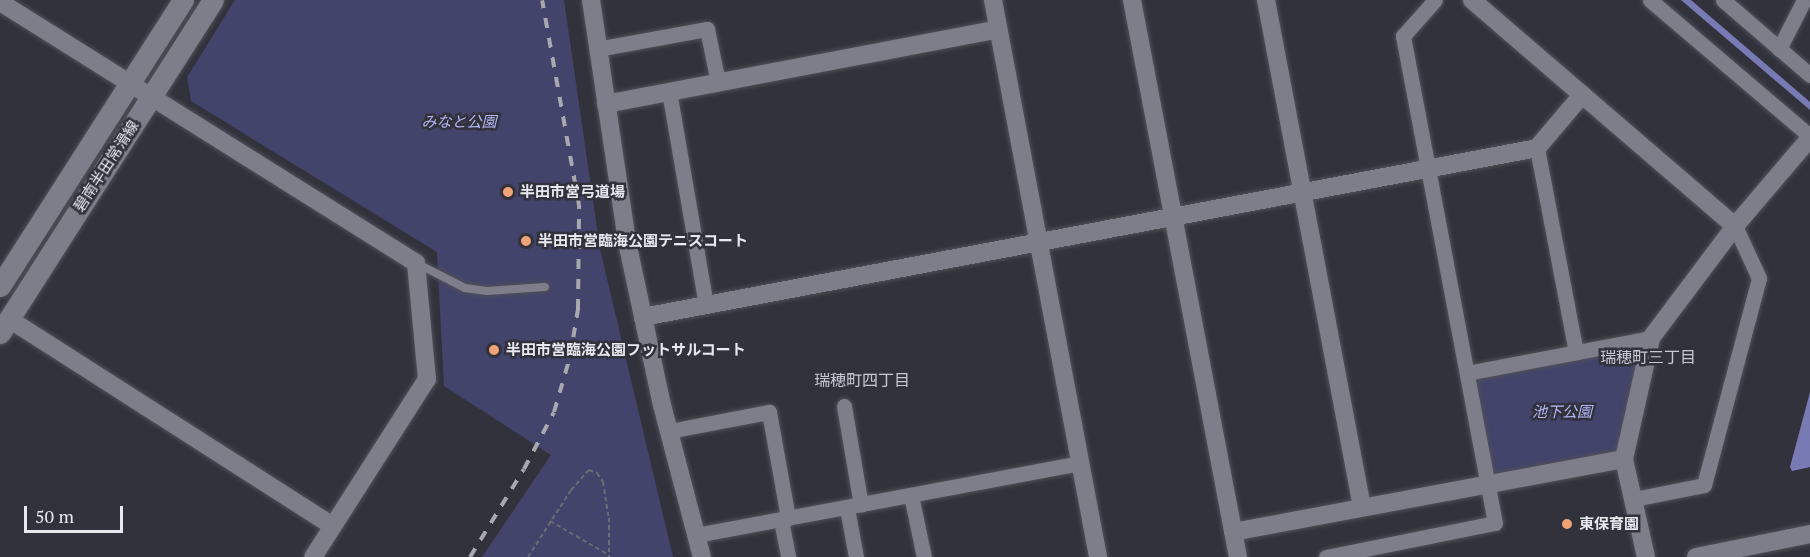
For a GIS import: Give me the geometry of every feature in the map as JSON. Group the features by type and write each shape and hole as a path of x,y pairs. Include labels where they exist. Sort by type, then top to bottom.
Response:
{"main road":[{"name":"碧南半田常滑線","path":"0,286 183,0"},
{"name":"碧南半田常滑線","path":"4,326 213,0"}],"street":[{"path":"591,0 606,104 643,317 669,431 702,557"},
{"path":"993,0 1098,557"},
{"path":"1132,0 1238,557"},
{"path":"1266,0 1362,507"},
{"path":"1326,557 1496,523 1403,36 1435,0"},
{"path":"1472,0 1735,225 1759,278 1704,485 1634,499"},
{"path":"1646,557 1624,459 1652,338 1735,225 1810,137 1650,0"},
{"path":"1723,0 1810,75"},
{"path":"1779,49 1804,0"},
{"path":"0,3 417,263 427,379 313,557"},
{"path":"597,49 706,29 718,82"},
{"path":"606,104 999,29"},
{"path":"669,91 706,305"},
{"path":"643,317 1537,148 1581,95"},
{"path":"1537,148 1576,352"},
{"path":"4,326 333,526"},
{"path":"1467,373 1652,338"},
{"path":"844,406 854,507 856,557"},
{"path":"669,431 769,412 788,557"},
{"path":"1233,532 1624,459"},
{"path":"696,535 1080,463"},
{"path":"911,495 924,557"},
{"path":"1696,557 1740,553 1810,534"}],"lane":[{"path":"417,263 465,288 487,291 545,287"}],"path":[{"path":"528,557 583,474 594,470 604,491 609,556"},
{"path":"550,521 609,556"}],"green space":[{"name":"みなと公園","path":"235,0 564,0 600,249 673,557 482,557 551,455 444,386 437,252 191,101 187,77"},
{"name":"池下公園","path":"1635,349 1639,352 1619,447 1614,452 1498,473 1492,470 1477,382 1480,378"}],"shaded area":[{"path":"1681,0 1691,0 1810,102 1810,110"},
{"path":"1810,392 1810,467 1792,471 1790,467"}],"railway":[{"path":"470,557 524,469 554,412 570,357 578,309 579,205 542,0"}],"place":[{"name":"半田市営弓道場","path":"508,192"},
{"name":"半田市営臨海公園テニスコート","path":"526,241"},
{"name":"半田市営臨海公園フットサルコート","path":"494,350"},
{"name":"東保育園","path":"1567,524"}],"district":[{"name":"瑞穂町三丁目","path":"1648,357"},
{"name":"瑞穂町四丁目","path":"862,380"}]}
